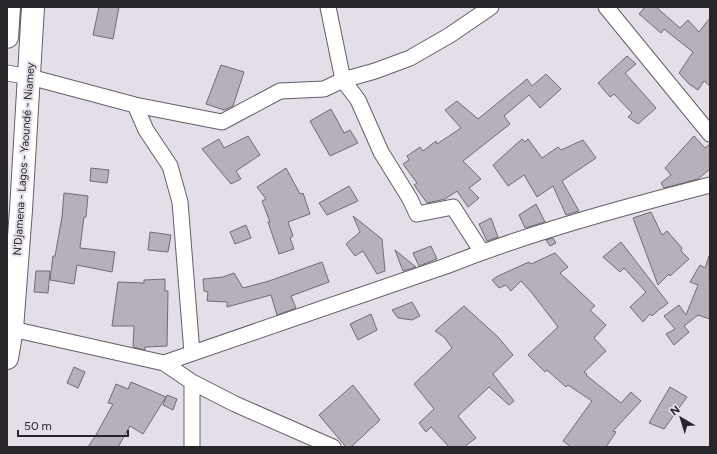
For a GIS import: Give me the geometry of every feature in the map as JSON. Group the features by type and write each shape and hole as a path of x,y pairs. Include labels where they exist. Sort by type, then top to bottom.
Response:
{"highway":[{"path":"7,37 9,7"},
{"name":"N'Djamena - Lagos - Yaoundé - Niamey","path":"7,358 12,329 22,210 33,7"}],"street":[{"path":"328,7 343,80 358,100 381,152 410,199 417,214 453,207 482,252"},
{"path":"7,73 30,77 135,105 222,122 280,91 324,89 343,80 375,71 410,58 450,35 491,7"},
{"path":"606,7 710,134"},
{"path":"135,105 146,130 170,166 180,202 192,353"},
{"path":"164,362 446,266 482,252 628,206 710,185"},
{"path":"12,329 164,362 192,382 235,404 333,447"},
{"path":"192,382 192,447"}],"building":[{"path":"99,7 119,7 113,39 93,35"},
{"path":"645,7 656,7 680,28 688,20 699,32 710,18 710,86 704,81 698,90 689,84 679,73 693,52 664,29 661,33 639,14"},
{"path":"627,56 636,64 625,73 656,108 638,124 628,117 632,113 614,94 610,97 598,83"},
{"path":"221,65 244,72 233,106 224,110 206,104"},
{"path":"546,74 561,89 540,108 529,95 504,116 510,124 463,161 481,179 469,188 479,198 468,207 457,191 445,199 427,203 414,185 417,183 403,164 409,160 407,156 420,147 423,151 436,141 437,144 461,128 445,110 457,101 478,119 527,79 532,86"},
{"path":"331,109 344,133 350,130 358,143 330,156 310,121"},
{"path":"248,136 260,155 236,171 241,179 231,184 202,149 219,139 224,148"},
{"path":"694,136 705,148 710,144 710,169 698,179 664,188 661,183 671,175 665,168"},
{"path":"522,139 525,142 528,139 542,158 558,147 561,150 583,140 596,158 562,181 579,211 566,215 553,186 537,197 524,175 508,186 493,165"},
{"path":"91,168 109,170 107,183 90,181"},
{"path":"286,168 300,194 303,193 310,214 288,222 293,236 290,238 294,249 279,254 268,222 270,222 262,201 266,199 257,187"},
{"path":"349,186 358,201 327,215 319,203"},
{"path":"64,193 88,196 86,217 84,217 80,248 115,252 112,272 77,265 74,284 50,280 53,256 55,256 62,217"},
{"path":"536,204 545,222 525,228 519,215"},
{"path":"651,212 662,235 667,231 682,248 681,251 689,259 670,276 669,274 658,285 633,218"},
{"path":"353,216 382,239 385,271 377,274 363,251 355,256 346,244 360,232"},
{"path":"491,218 498,237 487,241 479,224"},
{"path":"246,225 251,238 235,244 230,232"},
{"path":"150,232 171,235 168,252 148,250"},
{"path":"553,238 556,243 550,246 546,240"},
{"path":"621,242 668,303 652,316 650,314 643,322 630,307 646,292 624,268 620,272 603,257"},
{"path":"431,246 437,259 419,266 413,253"},
{"path":"395,250 416,267 403,271"},
{"path":"555,253 568,267 560,273 595,306 590,310 606,325 594,338 606,351 584,372 621,403 631,392 641,401 613,431 616,432 606,447 571,447 563,441 592,401 568,385 566,387 547,370 545,372 528,355 558,327 532,293 521,281 511,291 506,285 499,288 492,280 529,262 531,264"},
{"path":"709,256 710,319 698,315 684,326 689,332 674,345 666,334 675,329 664,316 679,305 686,315 698,285 690,282 700,265 705,268"},
{"path":"322,262 329,282 291,296 296,308 277,315 271,295 227,307 227,302 207,301 208,292 204,291 203,279 223,277 234,273 243,288 269,281"},
{"path":"36,271 50,271 48,293 34,292"},
{"path":"165,279 165,291 168,291 167,346 145,347 145,350 133,347 134,326 112,326 118,282 144,283 144,280"},
{"path":"412,302 420,316 412,320 398,318 392,310"},
{"path":"464,306 498,337 513,355 493,374 514,401 509,405 489,387 458,416 476,438 464,447 449,447 431,427 426,432 419,423 434,409 414,384 452,348 444,337 435,331"},
{"path":"371,314 377,330 358,340 350,324"},
{"path":"74,367 85,372 78,388 67,383"},
{"path":"131,382 166,397 143,434 130,426 118,447 88,447 113,404 108,403 116,384 128,389"},
{"path":"353,385 380,420 351,447 346,447 319,415"},
{"path":"670,387 687,397 664,429 649,423"},
{"path":"167,395 177,399 173,410 163,405"}]}
